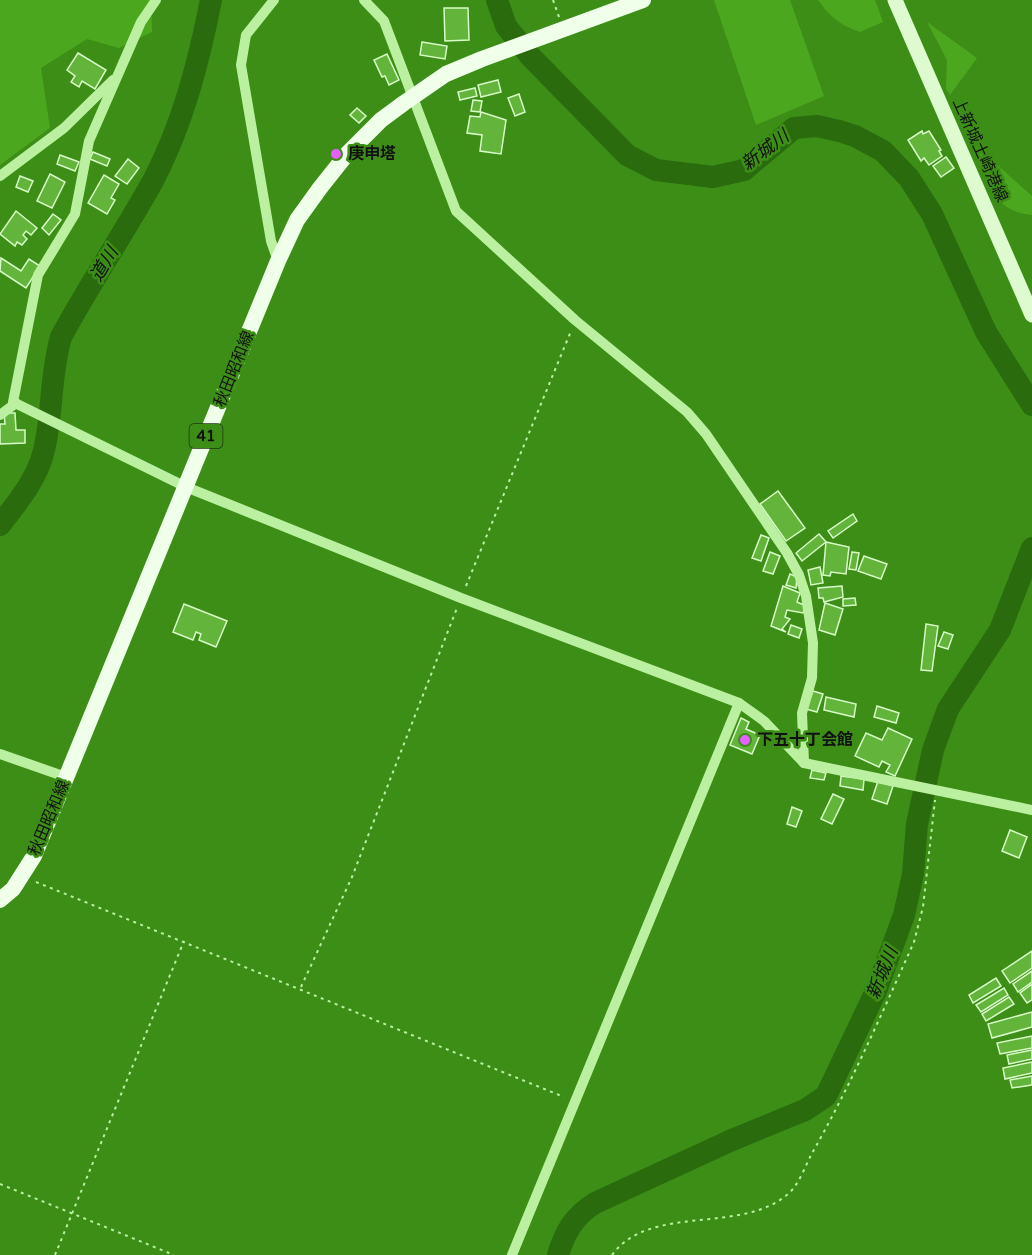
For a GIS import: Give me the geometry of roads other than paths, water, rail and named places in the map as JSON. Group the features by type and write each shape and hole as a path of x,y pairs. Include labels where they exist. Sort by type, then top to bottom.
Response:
{"main road":[{"name":"秋田昭和線","path":"0,900 22,876 34,856 278,261 297,220 347,154 381,120 446,74 644,0"},
{"name":"上新城土崎港線","path":"895,0 1032,315"}],"street":[{"path":"156,0 141,22 89,141 75,214 38,275 13,402 186,488 461,598 739,703 764,722 804,763 1032,810"},
{"path":"274,0 246,35 241,65 271,241 278,261"},
{"path":"364,0 384,21 456,211 575,320 687,412 706,434 799,575 806,596 813,643 812,678 802,713 804,763"},
{"path":"0,176 64,128 117,75"},
{"path":"0,415 16,403"},
{"path":"512,1255 739,703"},
{"path":"0,754 66,777"}],"waterway":[{"name":"道川","path":"0,525 26,490 41,460 47,436 55,365 61,337 154,179 182,114 211,0"},
{"name":"新城川","path":"497,0 506,26 530,56 627,155 656,170 713,177 744,170 794,128 817,126 855,136 883,151 909,178 932,214 986,332 1032,405"},
{"name":"新城川","path":"558,1255 571,1225 581,1213 595,1203 732,1140 805,1110 826,1096 876,991 904,915 913,874 917,824 933,750 948,709 1000,630 1032,548"}],"place":[{"name":"庚申塔","path":"336,154"},
{"name":"下五十丁会館","path":"745,740"}]}
